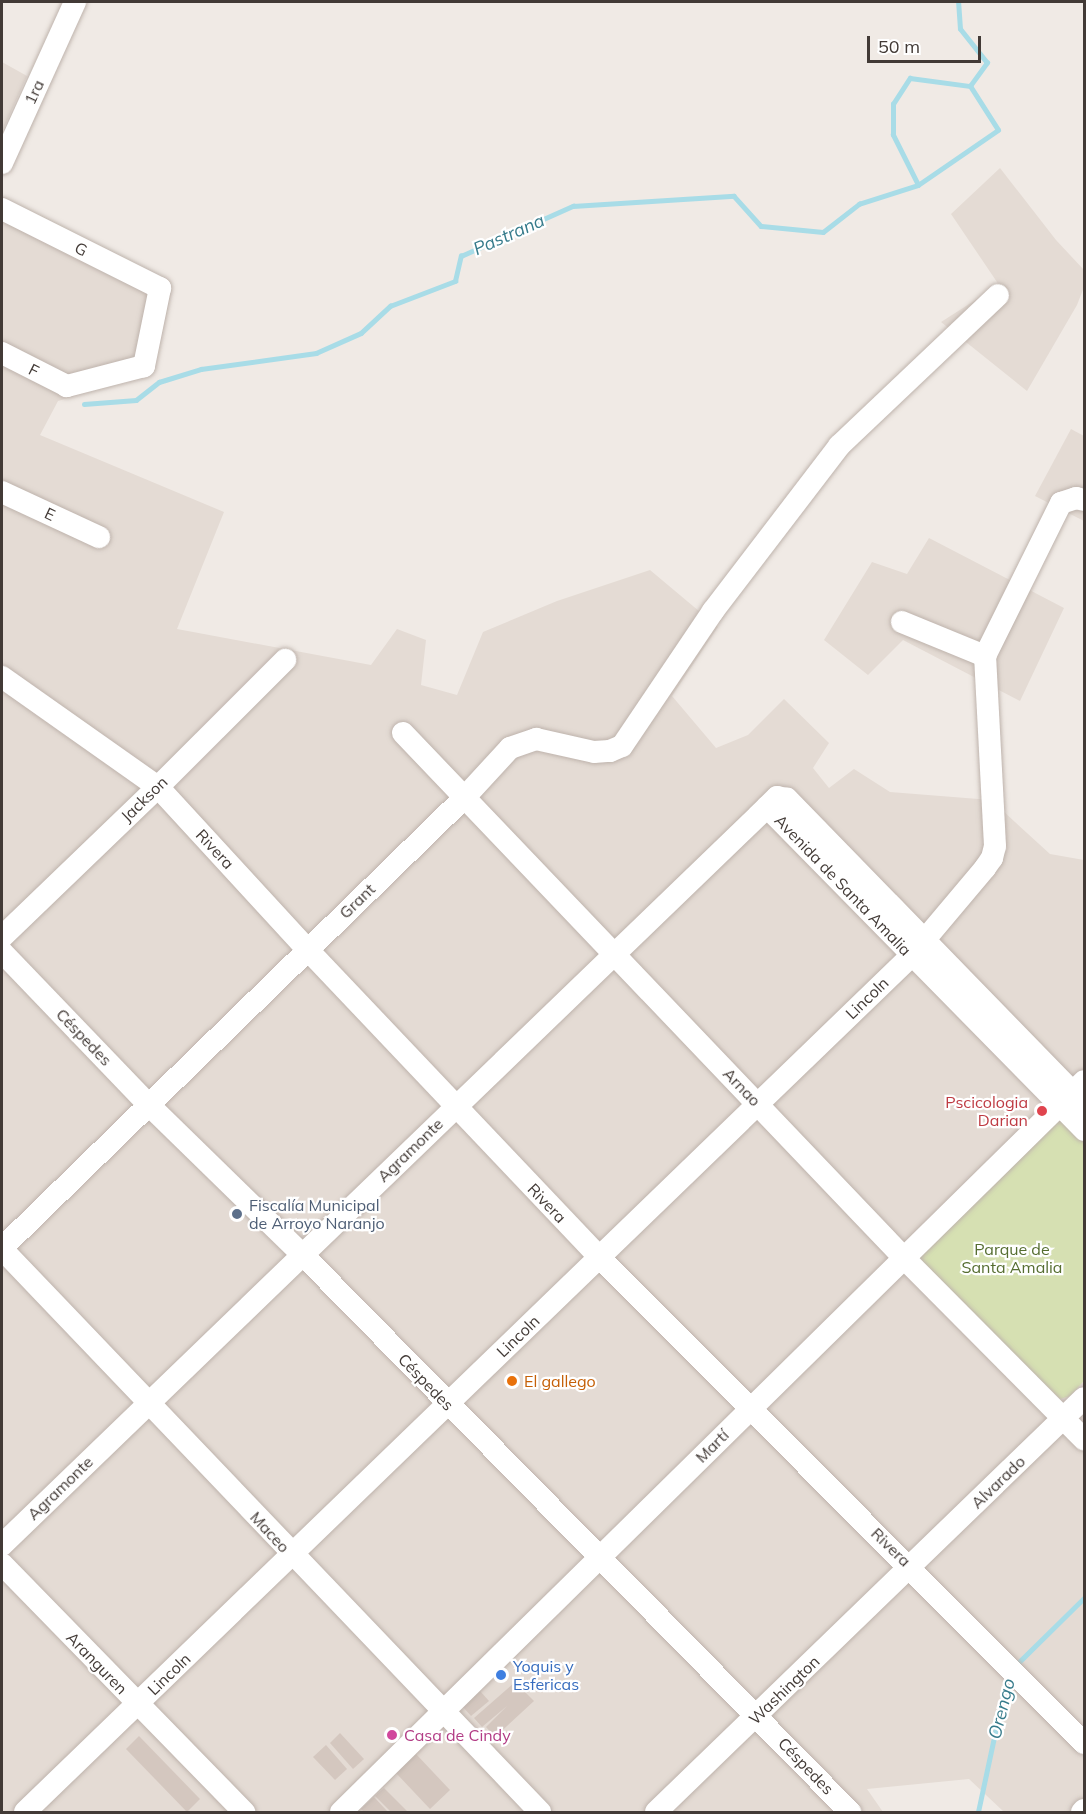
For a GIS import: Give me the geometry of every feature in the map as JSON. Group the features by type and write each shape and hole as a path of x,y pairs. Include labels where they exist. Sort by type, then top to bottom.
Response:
{"street":[{"name":"1ra","path":"2,163 71,11"},
{"name":"G","path":"2,209 160,288 144,366 67,386"},
{"name":"Grant","path":"2,1249 464,798 510,748 523,741 536,739 594,752 610,751 622,746 713,611 839,447 998,295"},
{"name":"F","path":"2,353 67,386"},
{"name":"E","path":"2,492 99,537"},
{"path":"902,622 985,656 1061,503 1076,498 1084,500"},
{"name":"Lincoln","path":"25,1812 918,948 985,868 992,858 995,846 985,656"},
{"name":"Jackson","path":"2,937 158,787 285,660"},
{"name":"Rivera","path":"2,677 158,787 307,949 600,1258 749,1410 911,1567 1084,1743"},
{"name":"Arnao","path":"403,733 903,1257 1084,1439"},
{"name":"Avenida de Santa Amalia","path":"766,807 777,797 787,799 918,948 1075,1096 1084,1130"},
{"name":"Agramonte","path":"2,1545 766,807"},
{"name":"Céspedes","path":"2,952 148,1104 303,1255 598,1558 850,1812"},
{"name":"Martí","path":"341,1812 903,1257 1075,1096"},
{"name":"Maceo","path":"2,1249 292,1556 540,1812"},
{"name":"Alvarado","path":"911,1567 1084,1398"},
{"name":"Aranguren","path":"2,1564 244,1812"},
{"name":"Washington","path":"656,1812 911,1567"}],"shaded area":[{"path":"2,62 27,76 2,132"},
{"path":"1000,168 1056,240 1084,270 1084,287 1077,305 1027,391 941,322 999,285 951,214"},
{"path":"2,200 172,289 154,371 58,401 40,435 224,512 177,629 371,665 397,629 426,640 421,685 457,695 483,632 557,601 650,570 718,627 672,696 716,748 748,735 784,699 829,743 813,768 829,788 854,769 890,792 991,800 1050,854 1084,860 1084,1143 1066,1124 1069,1396 1084,1381 1084,1812 1004,1812 969,1779 867,1789 883,1812 2,1812"},
{"path":"1071,429 1084,436 1084,521 1035,496"},
{"path":"929,538 1064,608 1020,701 903,640 868,675 824,640 872,562 907,574"}],"green space":[{"name":"Parque de Santa Amalia","path":"1058,1120 1066,1124 1084,1143 1084,1381 1070,1396 1060,1399 917,1260"}],"building":[{"path":"515,1682 534,1701 495,1737 486,1727 507,1706 482,1727 474,1718"},
{"path":"480,1691 489,1701 471,1716 462,1706"},
{"path":"340,1733 364,1759 353,1769 330,1743"},
{"path":"139,1736 200,1799 187,1812 126,1749"},
{"path":"326,1745 347,1769 335,1780 313,1757"},
{"path":"416,1754 450,1790 430,1809 396,1773"},
{"path":"384,1788 408,1812 391,1812 375,1796"},
{"path":"374,1797 388,1812 364,1812 361,1809"}],"waterway":[{"name":"Pastrana","path":"918,185 893,135 893,104 910,78 970,86 987,63 960,29 958,2"},
{"name":"Pastrana","path":"84,404 136,400 159,382 201,369 316,353 361,333 390,306 455,281 461,256 573,206 734,196 761,226 823,232 859,204 918,185 998,130 970,86"},
{"name":"Orengo","path":"1015,1666 1084,1598"},
{"name":"Orengo","path":"978,1812 1007,1677"}],"place":[{"name":"Pscicologia Darian","path":"1042,1111"},
{"name":"Fiscalía Municipal de Arroyo Naranjo","path":"237,1214"},
{"name":"El gallego","path":"512,1381"},
{"name":"Yoquis y Esfericas","path":"501,1675"},
{"name":"Casa de Cindy","path":"392,1735"}]}
